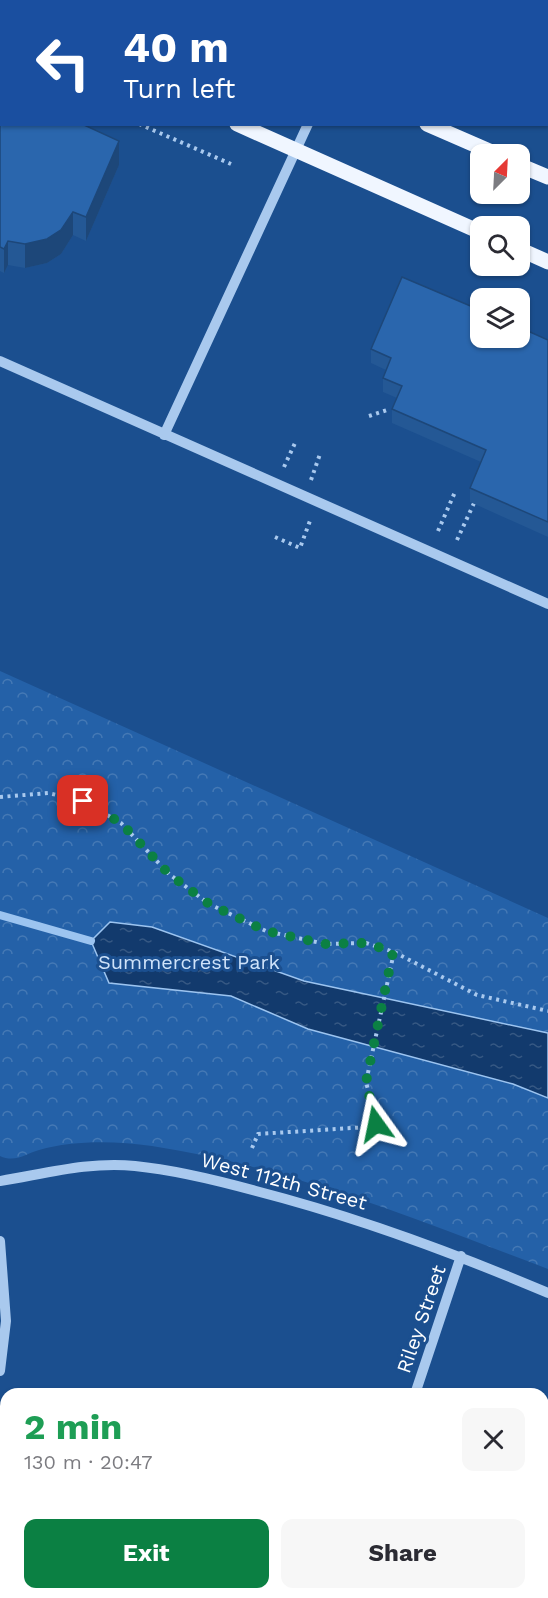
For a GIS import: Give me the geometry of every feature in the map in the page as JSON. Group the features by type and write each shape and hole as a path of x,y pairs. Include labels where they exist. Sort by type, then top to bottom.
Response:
{"main road":[{"path":"241,126 470,228"},
{"path":"432,126 473,144"},
{"path":"530,170 548,177"},
{"path":"530,254 548,262"}],"street":[{"path":"164,435 307,126"},
{"path":"0,362 548,604"},
{"name":"West 112th Street","path":"0,1181 80,1167 134,1166 182,1173 320,1207 461,1256 548,1293"},
{"path":"0,1241 6,1321 0,1371"},
{"name":"Riley Street","path":"417,1388 461,1256"}],"path":[{"path":"144,126 231,164"},
{"path":"369,416 390,409"},
{"path":"284,468 295,443"},
{"path":"438,531 455,492"},
{"path":"457,540 475,500"},
{"path":"0,797 48,793 83,801 121,823 169,874 209,904 266,931 325,944 366,943 393,952 477,995 548,1011"},
{"path":"252,1148 258,1134 368,1127 376,1124 366,1082 393,952"}],"green space":[{"name":"Summercrest Park","path":"0,671 548,918 548,1269 353,1197 254,1167 203,1155 138,1144 95,1142 66,1144 10,1159 0,1156"}],"water":[{"path":"110,922 152,927 304,981 548,1033 548,1098 513,1084 308,1029 231,996 109,983 91,941"}],"building":[{"path":"0,126 86,126 119,141 86,217 73,212 61,230 47,239 25,244 8,241 4,249 0,247"},
{"path":"402,277 470,306 470,348 530,348 530,332 548,340 548,522 470,488 486,450 392,409 402,386 383,378 391,358 371,349"}],"waterway":[{"path":"0,915 91,941"}],"route":[{"path":"83,801 121,823 169,874 209,904 266,931 325,944 366,943 393,952 366,1082 376,1115 376,1124"}]}
